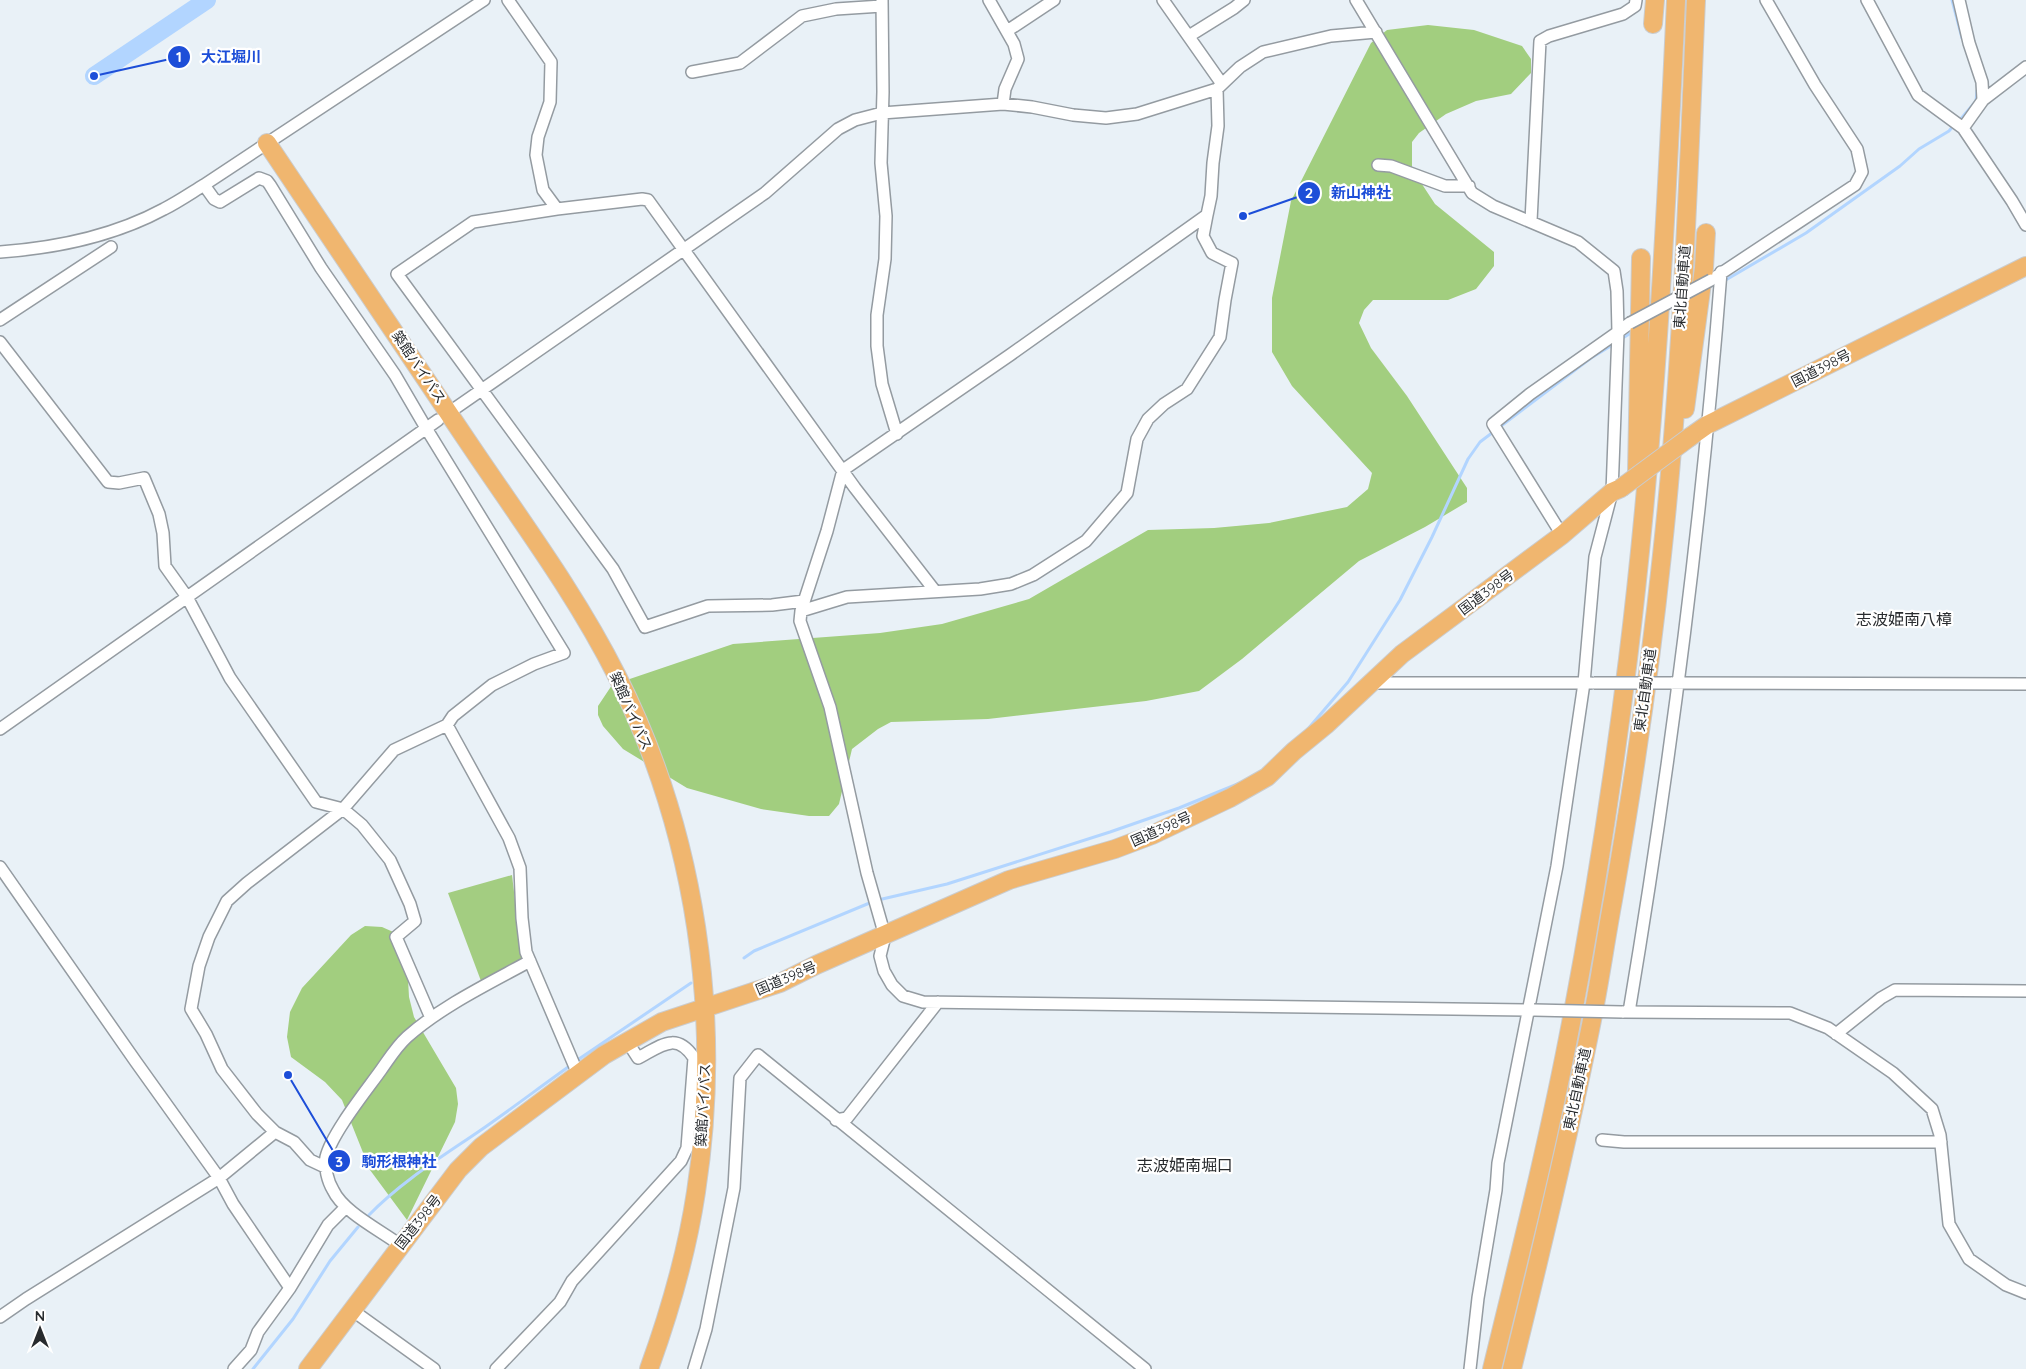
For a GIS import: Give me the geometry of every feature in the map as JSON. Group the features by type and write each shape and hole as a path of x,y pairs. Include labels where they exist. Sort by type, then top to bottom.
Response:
{"highway":[{"path":"1653,24 1655,0"},
{"name":"東北自動車道","path":"1492,1369 1534,1198 1570,1024 1606,822 1628,660 1656,367 1676,0"},
{"name":"東北自動車道","path":"1512,1369 1553,1202 1591,1026 1627,816 1662,556 1674,416 1686,231 1696,0"},
{"name":"築館バイパス","path":"267,143 396,333 578,608 617,677 657,771 682,857 697,935 704,1008 705,1092 703,1139 686,1247 649,1369"},
{"path":"1662,556 1676,477 1704,268 1706,233"},
{"path":"1637,580 1638,378 1641,258"},
{"name":"国道398号","path":"308,1369 458,1170 481,1147 576,1070 662,1022 780,983 816,965 1009,880 1115,849 1152,835 1230,798 1267,777 1402,654 1562,535 1616,490 1690,437 1707,426 2026,266"}],"street":[{"path":"0,252 55,246 111,231 163,210 204,185 484,0"},
{"path":"508,0 551,62 550,102 538,137 536,155 543,190 557,209"},
{"path":"989,0 1014,44 1018,59 1005,89 1003,104"},
{"path":"1007,31 1054,0"},
{"path":"935,592 843,470 648,200 642,199 557,209 473,222 397,274 614,569 645,627 708,606 803,606 848,597 935,592 980,589 1011,584 1033,575 1086,541 1127,492 1137,439 1148,419 1164,404 1187,389 1220,337 1224,300 1232,263 1212,253 1203,236 1211,196 1212,163 1218,126 1219,86 1189,36 1163,0"},
{"path":"1189,36 1244,0"},
{"path":"1356,0 1472,193 1493,206 1578,242 1614,271 1617,291 1616,490 1595,556 1589,682 1562,825 1557,866 1531,1010 1498,1162 1496,1190 1478,1298 1470,1369"},
{"path":"1531,221 1540,41 1550,36 1622,14 1635,6 1636,0"},
{"path":"1562,535 1492,424 1530,394 1618,334 1630,323 1710,280 1855,185 1862,172 1857,148 1814,85 1766,0"},
{"path":"1867,0 1918,95 1962,127 2026,225"},
{"path":"1959,0 1969,44 1982,82 1983,100"},
{"path":"692,72 740,63 802,16 882,3 882,182 886,216 885,259 877,315 877,346 882,384 897,434"},
{"path":"457,407 764,193 838,129 855,120 882,113 1003,104 1106,118 1137,114 1219,86 1240,66 1263,52 1286,45 1331,36 1376,32"},
{"path":"1962,127 1983,100 2026,67"},
{"path":"1378,165 1391,166 1445,186 1469,186"},
{"path":"204,185 214,200 220,202 259,178 267,181 321,268 395,374 564,653 534,664 492,685 452,716 447,725 394,750 343,809 227,901 209,937 199,966 191,1009 206,1034 222,1069 257,1114 275,1132 294,1142 310,1160 327,1168"},
{"path":"1207,215 1010,355 843,470 800,621 830,707 873,895 885,936 880,956 884,971 892,985 903,996 923,1002 1790,1013 1828,1028 1893,1073 1932,1109 1941,1142 1950,1224 1968,1259 2006,1285 2026,1293"},
{"path":"0,320 111,247"},
{"path":"1626,1012 1658,831 1674,683 1702,493 1722,272"},
{"path":"0,342 108,482 144,478 159,514 163,533 165,566 188,598 230,678 316,802 343,809 362,825 390,860 410,904 414,921 396,937 431,1018"},
{"path":"0,728 188,598 438,420"},
{"path":"1372,682 2026,684"},
{"path":"447,725 509,838 520,868 522,918 526,952 576,1070"},
{"path":"0,868 119,1040 219,1178 233,1204 290,1288"},
{"path":"400,1245 346,1207 333,1192 325,1159 330,1146 368,1088 406,1038 431,1018 530,961"},
{"path":"1836,1034 1881,998 1895,990 2026,991"},
{"path":"836,1120 847,1118 938,1002"},
{"path":"496,1369 560,1302 572,1280 681,1161 687,1148 694,1058 687,1046 674,1042 661,1045 638,1058 627,1041"},
{"path":"694,1369 706,1329 734,1188 740,1078 758,1055 1145,1369"},
{"path":"0,1317 219,1178 275,1132"},
{"path":"1602,1140 1624,1142 1941,1142"},
{"path":"234,1369 251,1350 258,1332 290,1288 328,1225 346,1207"},
{"path":"352,1310 434,1369"}],"green space":[{"path":"1428,25 1474,30 1522,46 1531,59 1531,73 1511,94 1476,101 1446,114 1419,133 1412,142 1412,169 1435,204 1494,252 1494,266 1476,289 1448,300 1373,300 1364,310 1359,323 1371,348 1407,396 1467,488 1467,502 1425,527 1359,561 1242,659 1199,691 1146,701 988,719 891,722 878,729 852,749 839,804 829,816 809,816 761,809 687,788 623,749 603,726 598,715 598,706 612,685 733,644 880,633 942,624 1029,599 1148,530 1214,528 1269,523 1347,507 1368,489 1372,473 1292,386 1272,352 1272,298 1291,201 1371,43 1387,30"},
{"path":"512,875 522,959 481,981 448,893"},
{"path":"365,926 382,927 400,935 407,962 409,997 414,1017 456,1088 458,1104 455,1122 407,1220 370,1170 342,1100 325,1082 291,1057 287,1037 290,1012 302,988 351,935"}],"waterway":[{"path":"94,76 207,0"},
{"path":"1952,0 1962,38"},
{"path":"1959,121 1976,101 1977,91"},
{"path":"1724,281 1806,233 1900,166 1919,149 1949,131 1954,125"},
{"path":"1621,339 1631,333"},
{"path":"1307,730 1348,682 1400,600 1468,459 1480,442 1591,358 1614,344"},
{"path":"878,900 947,884 1110,832 1179,808 1240,783"},
{"path":"744,958 754,951 872,902"},
{"path":"576,1061 691,983"},
{"path":"369,1215 421,1171 571,1065"},
{"path":"253,1369 293,1319 330,1261 358,1227"}],"place":[{"name":"大江堀川","path":"94,76"},
{"name":"新山神社","path":"1243,216"},
{"name":"駒形根神社","path":"288,1075"}],"district":[{"name":"志波姫南八樟","path":"1904,619"},
{"name":"志波姫南堀口","path":"1185,1165"}]}
